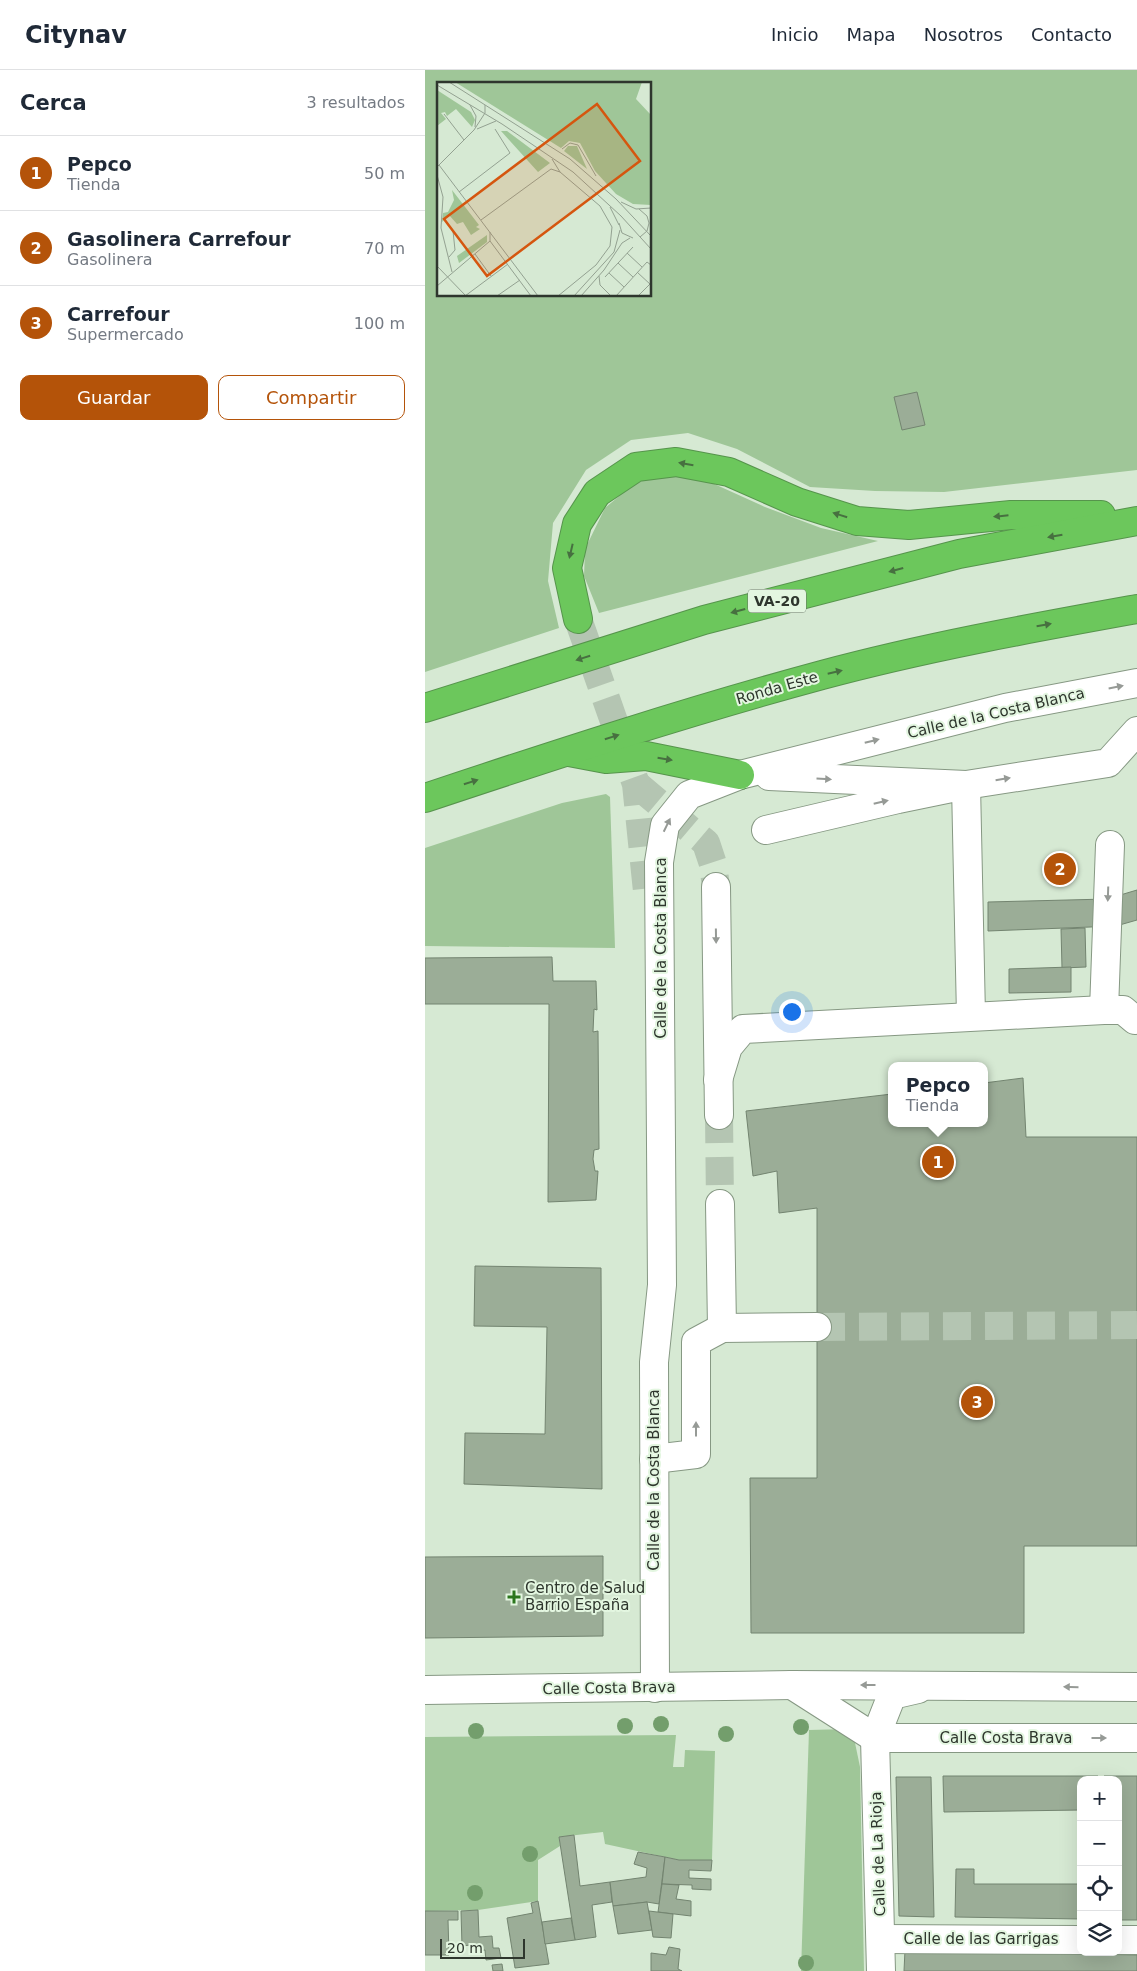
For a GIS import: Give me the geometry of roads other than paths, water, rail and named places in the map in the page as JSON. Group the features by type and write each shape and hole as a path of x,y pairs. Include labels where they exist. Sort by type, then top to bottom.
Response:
{"highway":[{"path":"578,619 567,568 577,524 597,493 636,467 676,462 729,472 797,502 857,520 909,525 1011,515 1137,515"},
{"name":"VA-20","path":"425,708 723,615 959,554 1137,521"},
{"name":"Ronda Este","path":"425,798 565,752 824,674 996,634 1137,609"},
{"path":"565,752 606,759 646,756 740,775"}],"street":[{"name":"Calle de la Costa Blanca","path":"655,1688 654,1362 662,1285 659,862 665,825 689,795 740,775 1005,708 1137,683"},
{"path":"1108,762 1137,731"},
{"path":"766,830 898,798 965,785 1137,759"},
{"path":"740,775 965,785"},
{"path":"965,785 971,1016"},
{"path":"718,1080 728,1047 743,1029 971,1016 1129,1010 1110,845"},
{"path":"716,887 719,1115"},
{"name":"Calle de la Costa Blanca","path":"647,892 645,1288 654,1362"},
{"path":"720,1204 722,1328"},
{"path":"654,1458 696,1454 696,1342 722,1328 817,1327"},
{"path":"792,1685 875,1738"},
{"name":"Calle Costa Brava","path":"425,1690 792,1685 1137,1687"},
{"name":"Calle Costa Brava","path":"934,1685 892,1695 875,1738 1137,1738"},
{"name":"Calle de La Rioja","path":"875,1738 881,1971"},
{"name":"Calle de las Garrigas","path":"881,1939 1077,1940"},
{"path":"1122,1940 1137,1940"}],"tunnel":[{"path":"578,619 636,784 647,891"},
{"path":"636,784 706,843 713,864 716,887"},
{"path":"719,1115 720,1204"},
{"path":"817,1327 1137,1325"}],"place":[{"name":"Gasolinera Carrefour","path":"1060,869"},
{"name":"Pepco","path":"938,1162"},
{"name":"Carrefour","path":"977,1402"},
{"name":"Centro de Salud Barrio España","path":"514,1597"}]}
